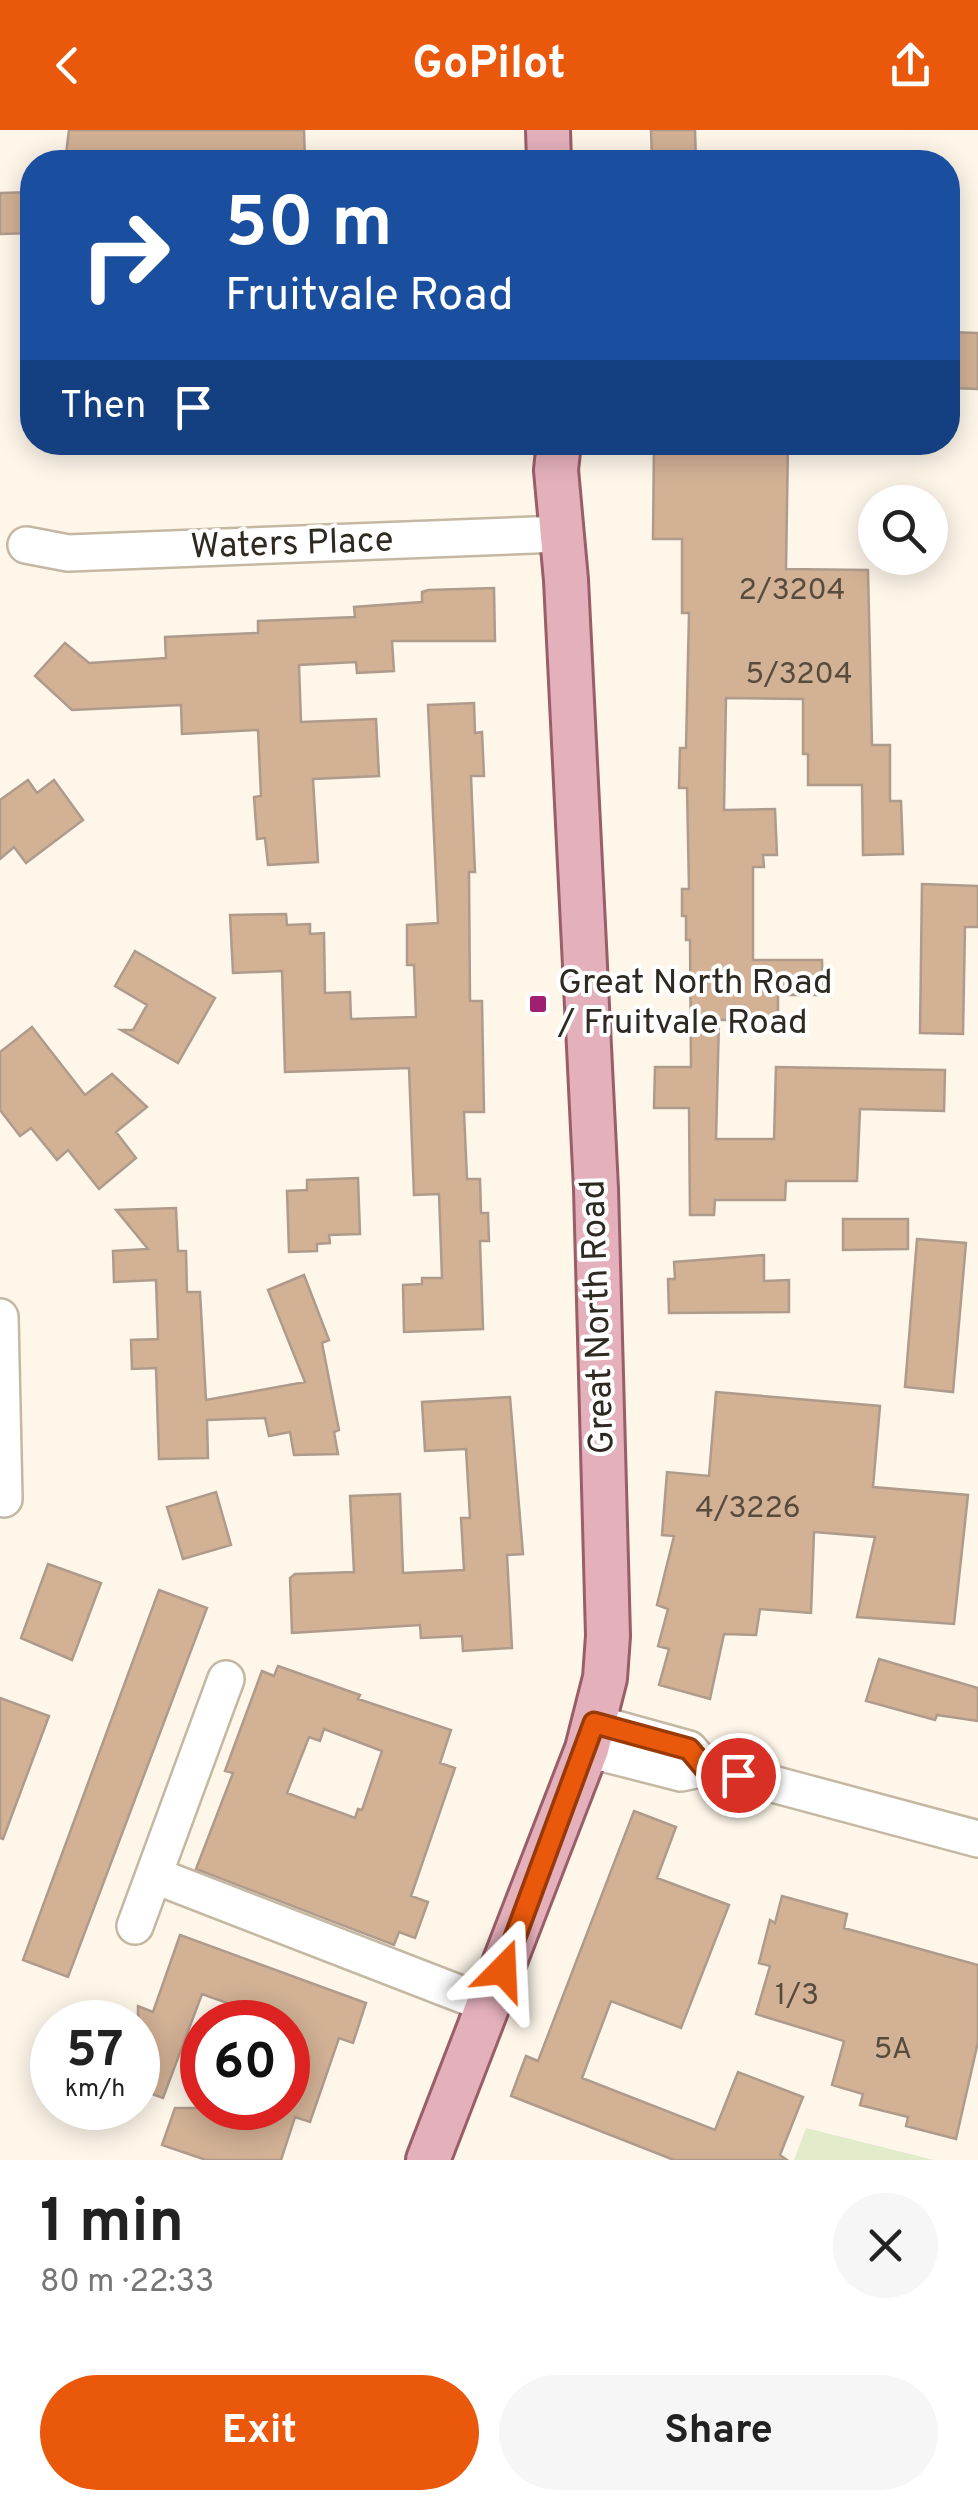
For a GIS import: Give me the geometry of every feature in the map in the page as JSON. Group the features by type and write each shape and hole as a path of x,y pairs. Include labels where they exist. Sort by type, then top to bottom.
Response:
{"main road":[{"name":"Great North Road","path":"428,2160 591,1736 608,1636 596,1189 558,455"}],"street":[{"name":"Waters Place","path":"26,545 68,553 560,534"},
{"path":"0,1317 4,1499"},
{"path":"135,1926 226,1680"},
{"path":"591,1736 689,1749 705,1768 978,1838"},
{"path":"156,1876 489,2005"}],"green space":[{"path":"806,2128 934,2160 794,2160"}],"building":[{"path":"69,130 304,130 305,150 66,150"},
{"path":"651,130 695,130 696,150 652,150"},
{"path":"20,192 20,233 0,234 0,193"},
{"path":"960,332 978,333 978,389 960,388"},
{"path":"654,455 788,455 786,569 858,570 858,575 868,575 872,745 890,745 890,801 901,801 903,854 863,855 862,785 808,785 808,754 803,754 803,699 726,698 724,810 775,809 777,855 763,855 764,867 753,867 753,960 822,960 823,995 778,995 778,1020 719,1020 716,1139 774,1139 776,1067 945,1070 944,1111 860,1109 857,1181 786,1181 785,1200 715,1200 714,1215 690,1215 689,1108 654,1108 655,1067 691,1067 690,940 686,940 686,916 682,916 682,889 689,889 687,788 679,788 680,748 686,748 689,613 682,613 682,539 653,539"},
{"path":"494,588 495,641 392,641 394,671 357,673 356,662 299,665 301,722 376,719 379,776 313,779 318,862 268,865 265,838 257,839 254,797 261,796 258,730 182,734 181,705 72,710 35,676 65,643 89,663 166,658 165,637 258,633 258,621 355,617 354,607 422,602 422,592 428,590"},
{"path":"474,703 475,733 482,732 484,776 471,776 475,872 469,872 470,1001 482,1001 484,1112 464,1112 467,1179 480,1179 481,1213 488,1213 489,1241 480,1241 483,1329 404,1332 403,1285 422,1284 422,1278 442,1278 439,1194 414,1195 409,1068 285,1072 282,971 233,973 230,915 286,914 287,925 310,924 310,934 324,933 325,993 350,992 351,1019 416,1017 414,965 407,965 407,925 438,923 428,705"},
{"path":"28,780 37,793 54,780 83,820 26,863 14,847 0,859 0,800"},
{"path":"922,884 978,886 978,927 965,927 963,1034 920,1033"},
{"path":"135,951 215,998 178,1063 121,1030 133,1030 147,1005 115,986"},
{"path":"32,1027 85,1095 112,1074 147,1107 116,1132 136,1158 99,1189 68,1150 57,1160 31,1128 20,1136 0,1110 0,1052"},
{"path":"358,1178 360,1234 329,1235 330,1243 317,1244 317,1251 289,1252 287,1191 307,1190 307,1180"},
{"path":"176,1208 178,1251 186,1251 187,1292 200,1292 206,1400 305,1382 268,1290 304,1275 329,1340 322,1343 339,1430 334,1432 338,1454 294,1455 290,1432 269,1436 265,1418 207,1420 208,1458 159,1459 156,1368 132,1369 131,1340 158,1339 156,1280 114,1282 113,1251 148,1249 116,1210"},
{"path":"843,1219 908,1219 908,1249 843,1250"},
{"path":"917,1239 966,1243 953,1392 905,1387"},
{"path":"764,1255 764,1281 789,1280 789,1312 669,1313 668,1279 675,1279 674,1262"},
{"path":"716,1392 880,1406 873,1487 968,1495 954,1624 857,1617 875,1537 814,1532 811,1613 760,1609 756,1635 724,1634 710,1699 659,1685 669,1649 658,1646 668,1609 657,1605 674,1536 662,1535 667,1472 709,1476"},
{"path":"510,1397 523,1554 507,1555 512,1648 463,1651 462,1636 421,1638 420,1625 292,1633 290,1578 295,1574 354,1572 350,1496 400,1494 403,1573 464,1570 461,1518 470,1518 466,1449 425,1451 422,1402"},
{"path":"216,1492 231,1545 183,1559 167,1507"},
{"path":"48,1564 101,1583 72,1660 21,1638"},
{"path":"159,1590 207,1608 68,1977 23,1960"},
{"path":"879,1659 978,1688 978,1721 937,1715 935,1720 866,1701"},
{"path":"278,1666 360,1695 358,1699 451,1730 440,1763 455,1768 411,1896 428,1902 415,1938 399,1932 394,1945 196,1869 233,1773 225,1771 262,1671 274,1676","holes":["324,1729 382,1751 362,1810 358,1809 355,1818 287,1793 309,1737 320,1741"]},
{"path":"0,1698 49,1716 3,1839 0,1838"},
{"path":"634,1811 676,1827 657,1878 729,1905 681,2028 611,2001 582,2078 715,2130 738,2072 803,2097 780,2155 787,2160 674,2160 511,2096 526,2056 538,2061"},
{"path":"782,1896 847,1914 844,1928 978,1965 978,2042 956,2139 906,2126 908,2117 860,2105 863,2094 832,2085 844,2041 756,2014 770,1966 759,1963 770,1920 775,1923"},
{"path":"180,1935 366,2003 353,2043 339,2038 310,2122 310,2000 219,2000 202,1994 200,2000 180,2000 180,2053 163,2098 157,2000"},
{"path":"175,2108 180,2108 180,2130 291,2130 281,2160 206,2160 162,2145"}],"place":[{"name":"Great North Road / Fruitvale Road","path":"538,1004"}],"route":[{"path":"503,1970 594,1723 689,1749 705,1768 738,1775"}]}
